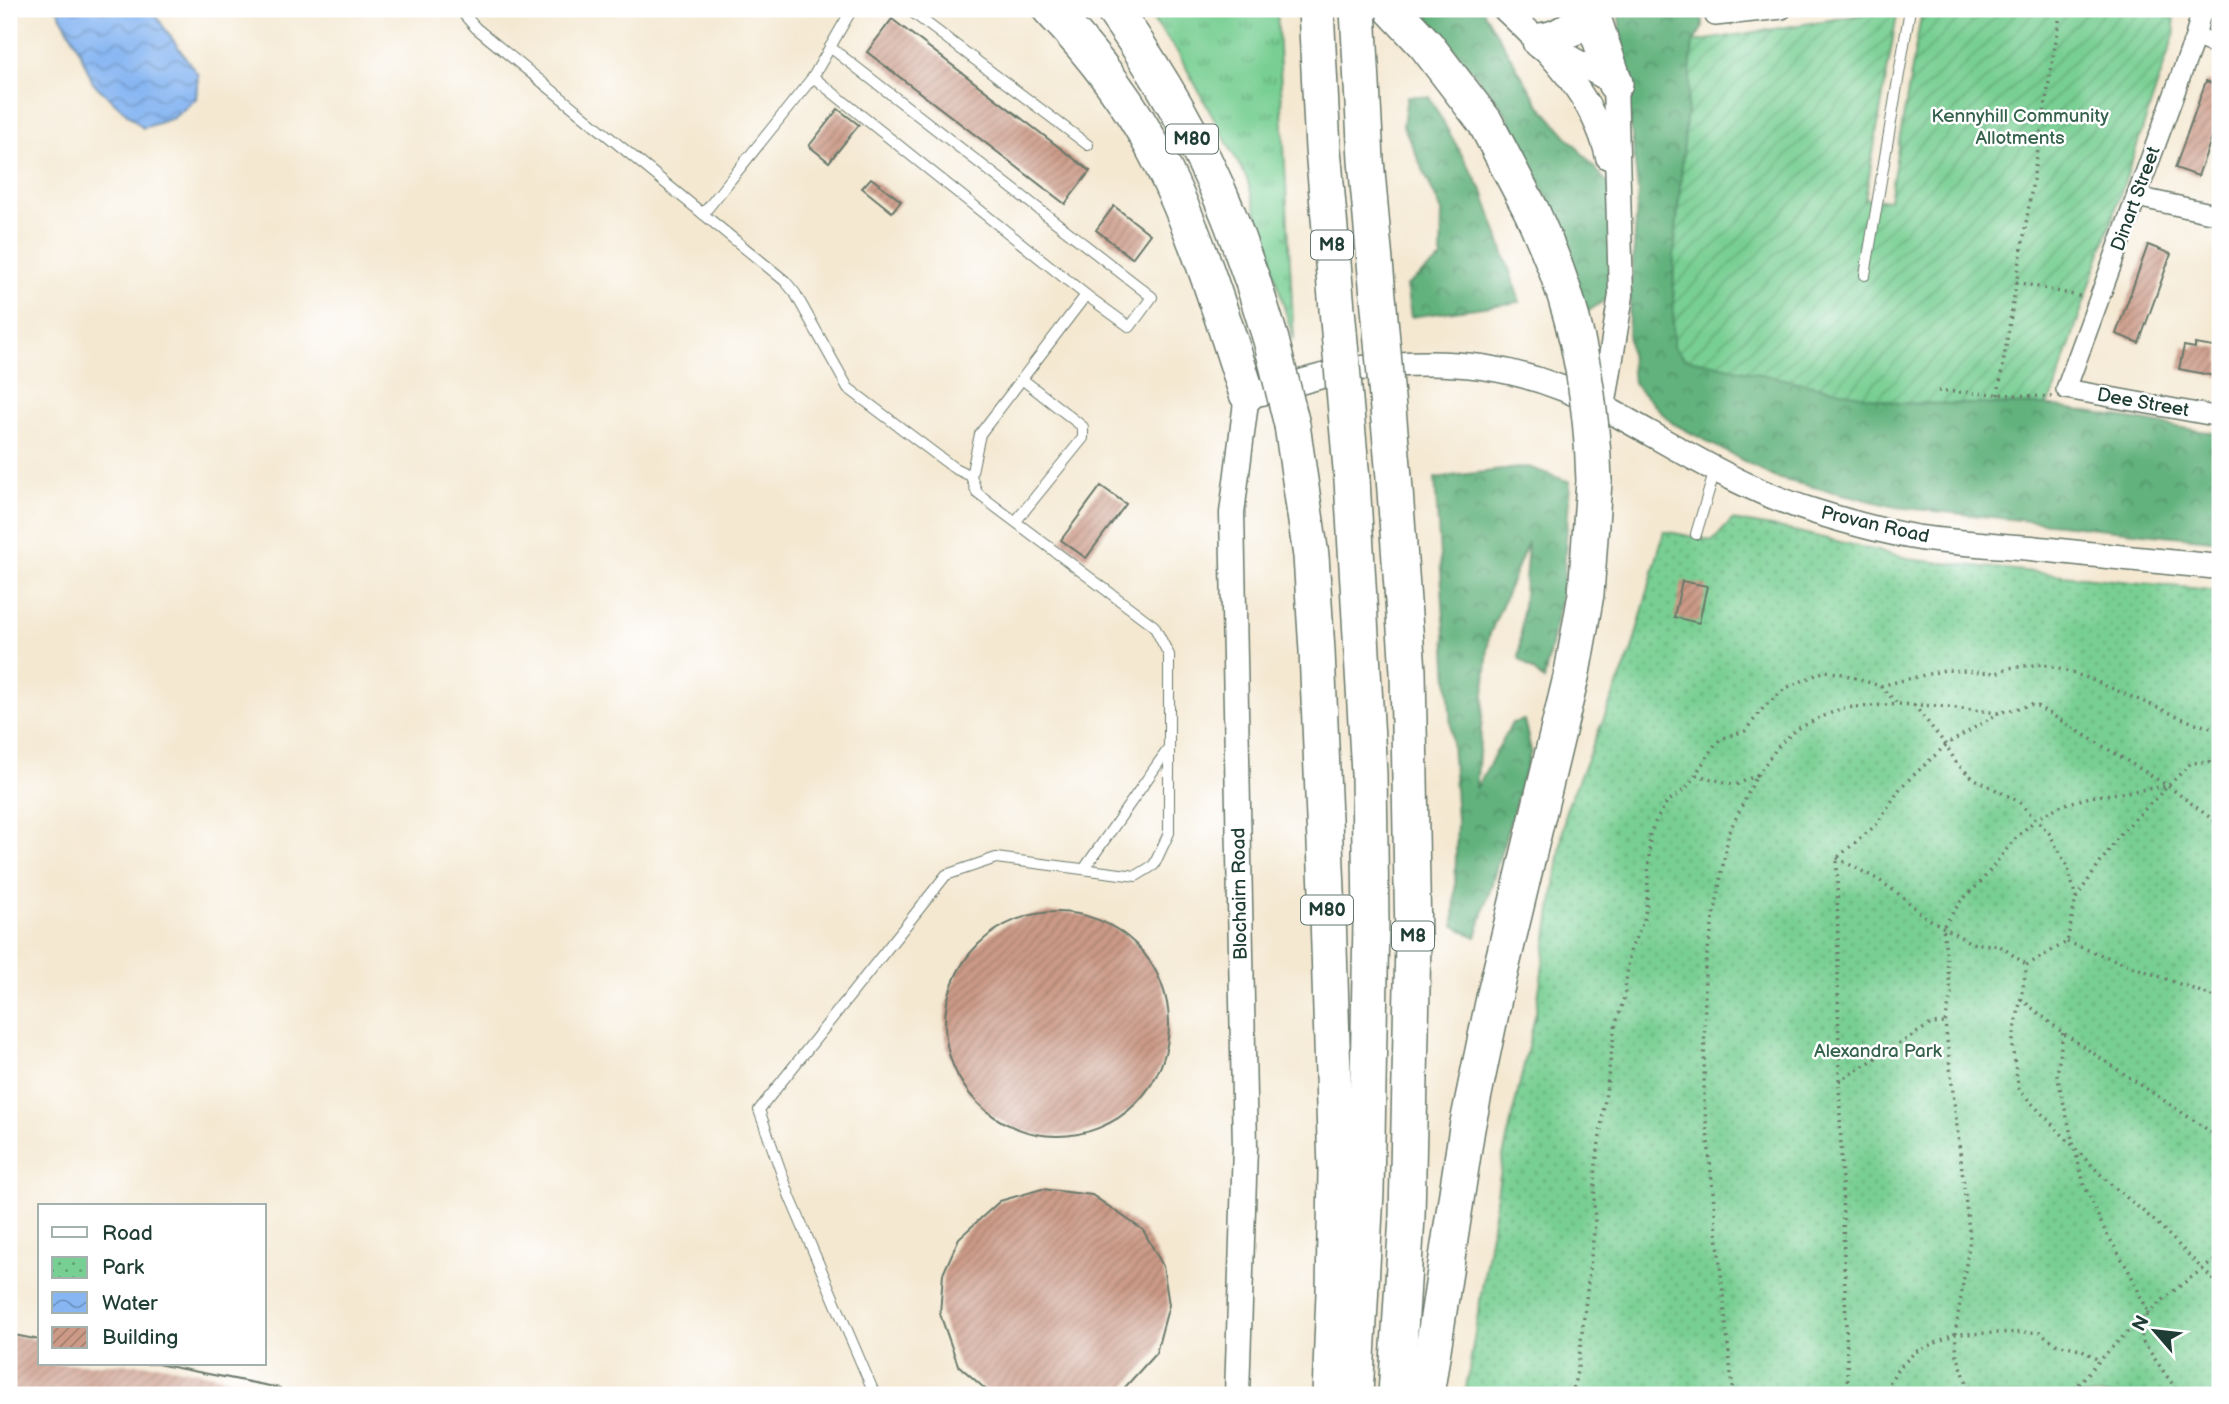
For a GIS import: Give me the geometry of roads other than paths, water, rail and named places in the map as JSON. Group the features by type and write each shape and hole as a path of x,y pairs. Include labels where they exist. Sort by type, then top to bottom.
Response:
{"highway":[{"path":"1050,9 1073,33 1125,102 1157,154 1207,270 1247,394"},
{"name":"M80","path":"1113,9 1166,89 1226,209 1252,279 1292,425 1311,556 1325,859 1336,1170 1329,1395"},
{"name":"M8","path":"1316,9 1323,149 1358,558 1369,774 1371,907 1366,1192 1355,1395"},
{"name":"M8","path":"1358,9 1365,147 1408,671 1413,940 1407,1203 1396,1395"},
{"path":"1392,9 1426,45 1485,122 1532,212 1557,272 1579,346 1590,416 1594,481 1586,594 1573,673 1497,986 1467,1128 1426,1395"},
{"path":"1540,41 1563,36 1591,10 1615,83"}],"street":[{"path":"1504,9 1540,41 1570,80 1603,133 1618,202"},
{"path":"1715,12 1782,9"},
{"name":"Dinart Street","path":"2066,389 2203,9"},
{"path":"2195,37 2220,45"},
{"path":"1540,41 1615,83 1621,295 1603,407"},
{"path":"2137,197 2220,215"},
{"name":"Provan Road","path":"1247,394 1262,393 1352,369 1412,363 1481,365 1518,373 1557,386 1603,407 1715,470 1810,510 1855,524 1920,538 2220,567"},
{"name":"Dee Street","path":"2066,389 2220,417"},
{"name":"Blochairn Road","path":"1237,1395 1245,1147 1232,513 1247,394"}],"lane":[{"path":"459,9 476,28 785,281 795,293 848,388 954,468 971,476"},
{"path":"704,214 813,77 852,9"},
{"path":"908,9 1088,145"},
{"path":"1865,275 1910,9"},
{"path":"813,77 1086,295 1130,327 1152,297 830,47"},
{"path":"875,1395 790,1197 759,1110 946,875 996,858 1136,876 1154,865 1169,832 1169,655 1154,626 977,493 971,476 980,434 1086,295"},
{"path":"1016,521 1083,438 1083,427 1022,379"},
{"path":"1696,534 1715,470"},
{"path":"1084,869 1169,748"}],"water":[{"path":"57,9 151,9 198,75 196,99 173,118 143,128 93,83 77,45"}],"park label":[{"name":"Kennyhill Community Allotments","path":"2020,127"},
{"name":"Alexandra Park","path":"1878,1051"}]}
